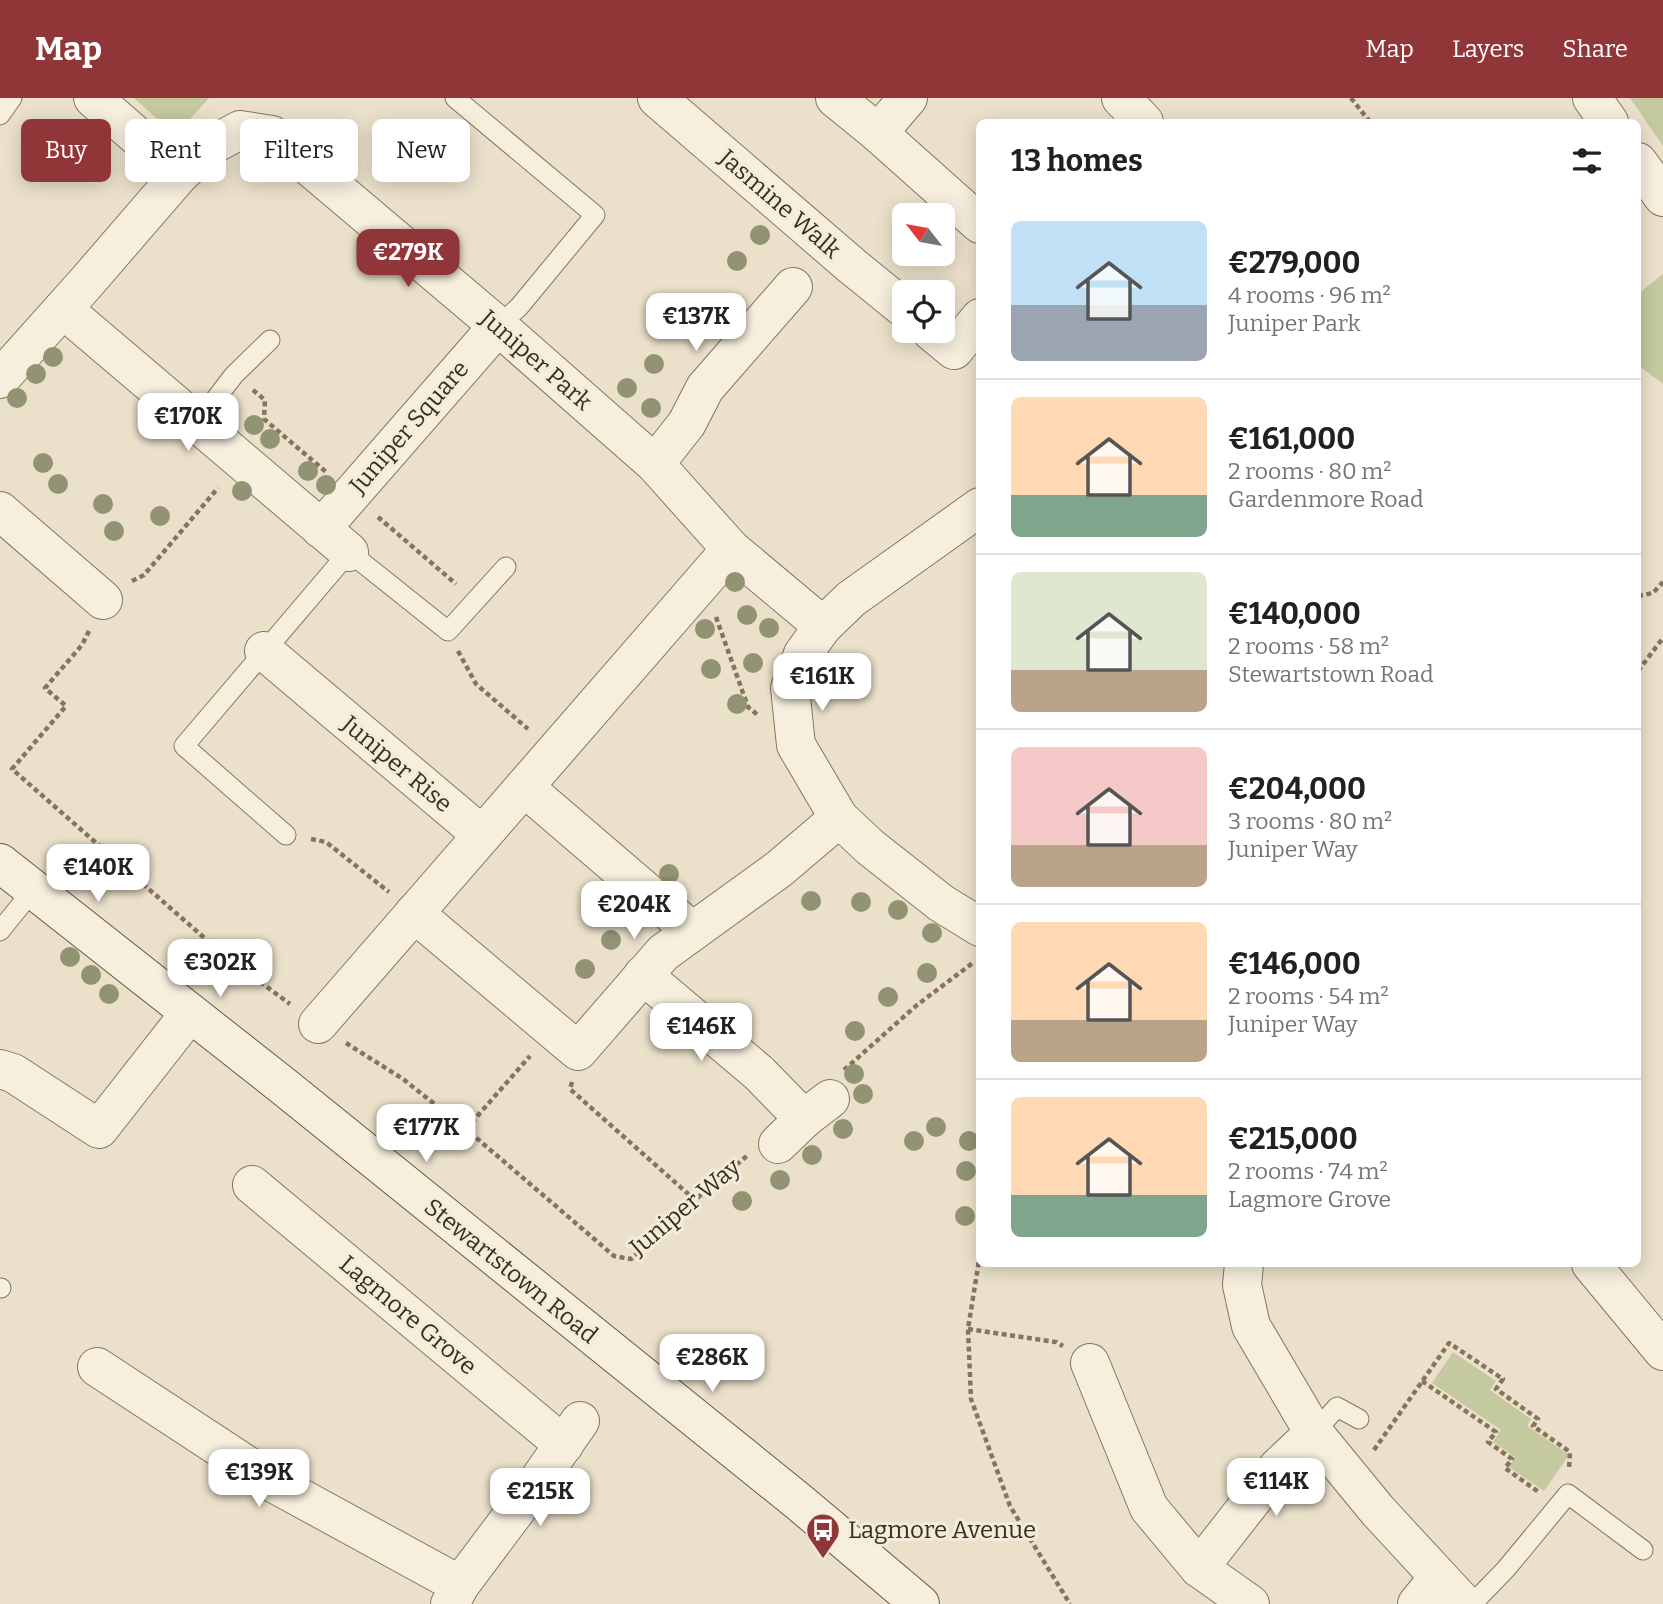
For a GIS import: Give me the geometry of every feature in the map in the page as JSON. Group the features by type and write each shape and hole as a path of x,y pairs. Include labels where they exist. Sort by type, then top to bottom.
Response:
{"street":[{"path":"93,98 125,126"},
{"name":"Jasmine Walk","path":"657,98 892,298"},
{"path":"835,98 976,220"},
{"path":"878,133 908,98"},
{"path":"1592,98 1607,119"},
{"name":"Juniper Park","path":"226,138 240,130 272,135 498,326 655,464 731,549 823,626"},
{"path":"1641,166 1663,197"},
{"name":"Juniper Park","path":"0,379 173,182"},
{"path":"655,464 687,423 705,388 793,287"},
{"path":"63,309 335,540"},
{"path":"955,333 976,320"},
{"name":"Juniper Square","path":"335,540 498,326"},
{"path":"0,511 103,600"},
{"path":"976,517 851,599 823,626 803,654 790,688 796,745 839,818 870,847 942,903 976,924"},
{"path":"318,1024 731,549"},
{"name":"Juniper Rise","path":"264,651 482,835"},
{"path":"524,787 692,931"},
{"path":"414,913 565,1041 643,975 663,953 779,869 839,818"},
{"name":"Stewartstown Road","path":"0,863 282,1085 920,1604"},
{"path":"643,975 759,1073 804,1121"},
{"path":"0,1069 13,1073 99,1129 190,1013"},
{"name":"Lagmore Grove","path":"97,1367 277,1485 455,1595 572,1433 252,1185"},
{"path":"1244,1267 1242,1285 1251,1326 1314,1433 1378,1511 1440,1595"},
{"path":"1593,1267 1663,1351"},
{"path":"1090,1363 1149,1508 1199,1567 1250,1604"},
{"path":"1199,1567 1278,1467 1314,1433"}],"lane":[{"path":"0,115 12,98"},
{"path":"455,98 595,215 519,307 498,326"},
{"path":"198,422 234,375 270,340"},
{"path":"286,835 184,746 264,651 335,540 448,631 506,567"},
{"path":"0,931 33,890"},
{"path":"1314,1433 1337,1407 1359,1419"},
{"path":"1472,1604 1506,1569 1563,1500 1643,1550"}],"path":[{"path":"1351,98 1368,119"},
{"path":"103,600 144,575 218,488"},
{"path":"703,581 748,707 796,745"},
{"path":"1641,595 1653,593 1663,582"},
{"name":"Juniper Way","path":"103,600 82,645 45,688 66,706 12,769 225,956 318,1024 403,1079 466,1129 614,1256 631,1259 754,1150 804,1121"},
{"path":"448,631 476,684 554,752"},
{"path":"1641,667 1663,638"},
{"path":"286,835 326,842 414,913"},
{"path":"804,1121 840,1074 917,1005 976,961"},
{"path":"466,1129 565,1041"},
{"path":"565,1041 570,1089 695,1200"},
{"path":"978,1267 968,1329 971,1399 1010,1506 1070,1604"},
{"path":"968,1329 1056,1342 1090,1363"},
{"path":"1353,1481 1422,1381 1449,1343 1503,1380 1496,1389 1538,1419 1533,1426 1570,1452 1563,1500 1506,1468 1512,1459 1488,1442 1496,1432 1422,1381"}],"green space":[{"path":"134,98 209,98 190,119 159,119"},
{"path":"1630,98 1663,98 1663,146"},
{"path":"1663,274 1663,384 1641,367 1641,292"},
{"path":"1453,1352 1496,1381 1490,1390 1531,1419 1527,1426 1569,1455 1544,1491 1509,1467 1515,1457 1493,1442 1501,1430 1432,1383"}],"place":[{"name":"Lagmore Avenue","path":"823,1560"}]}
